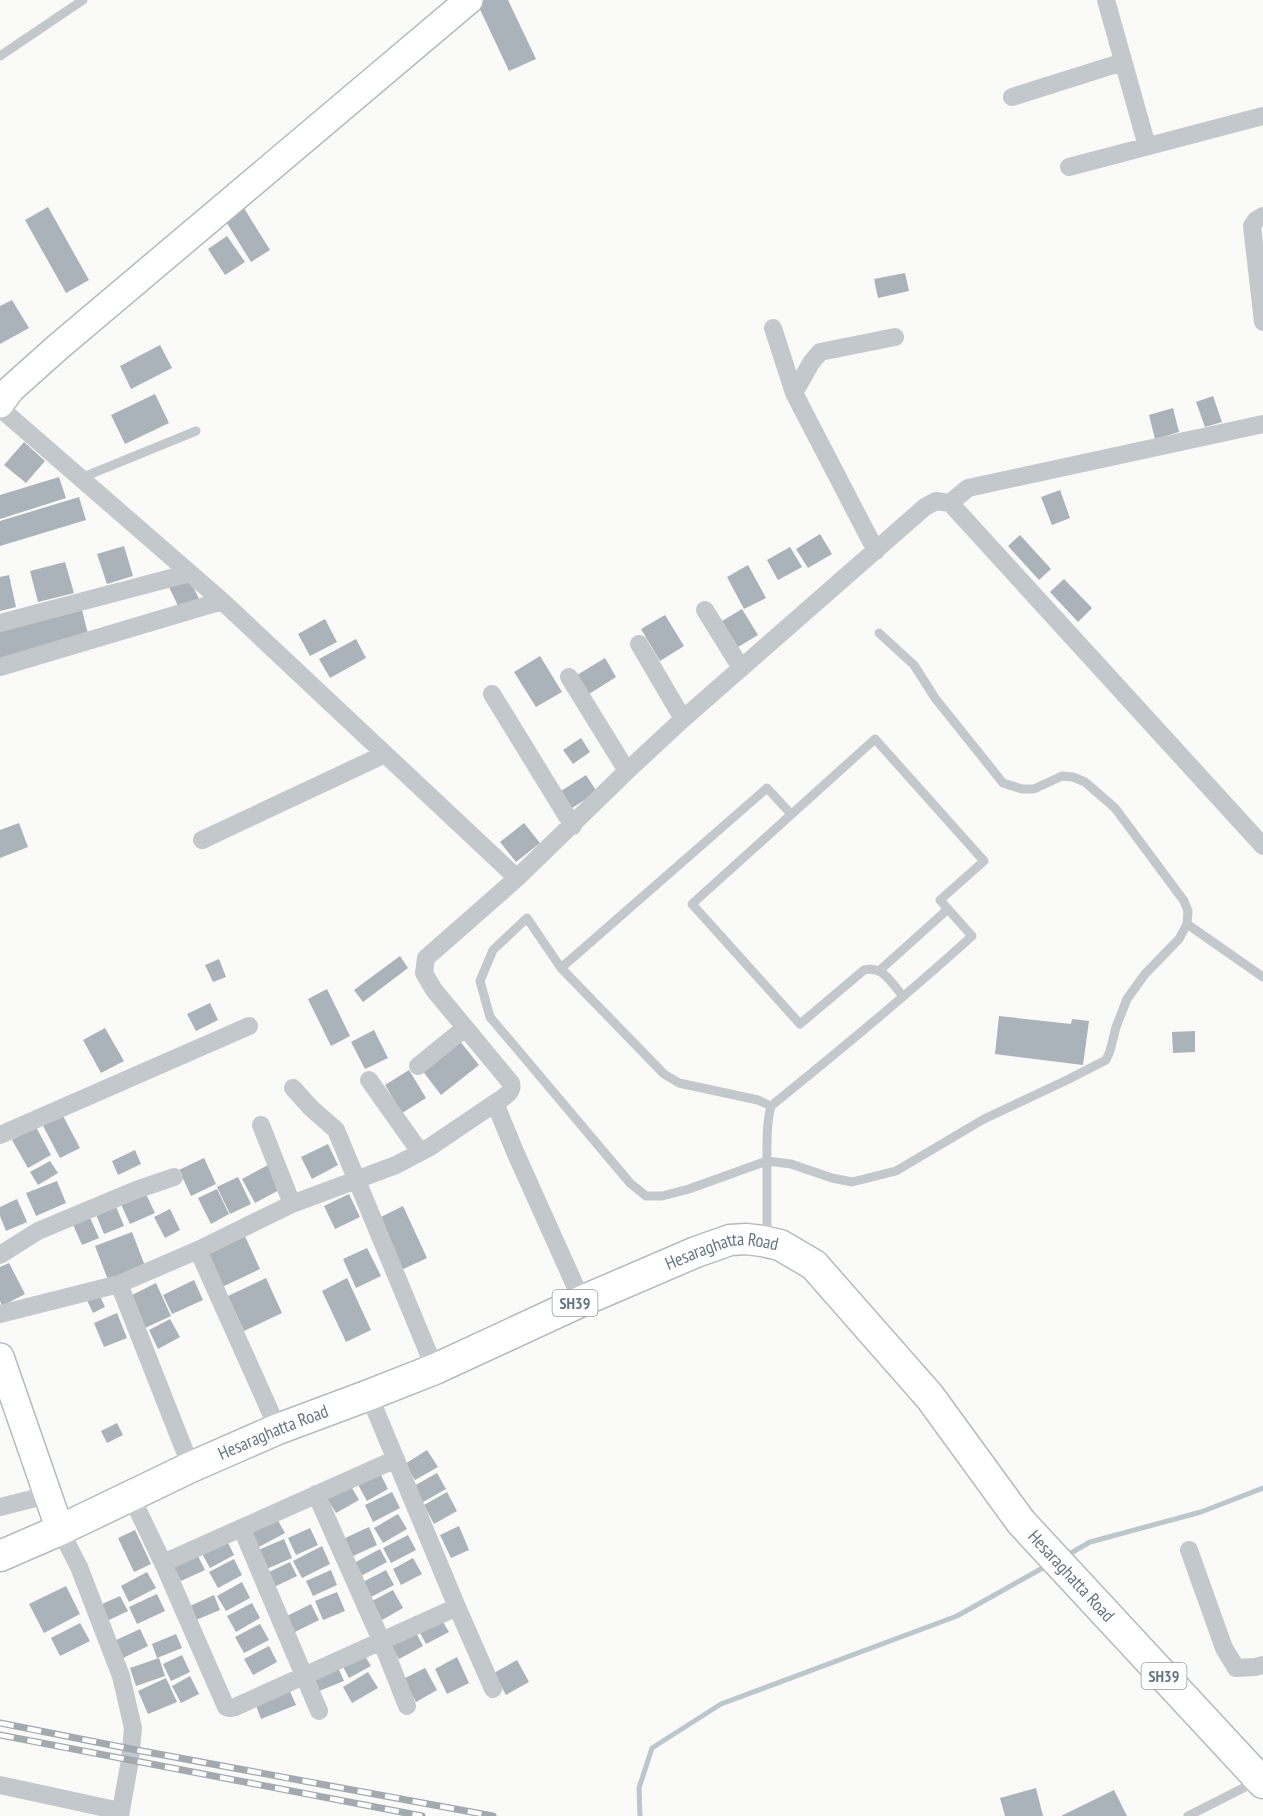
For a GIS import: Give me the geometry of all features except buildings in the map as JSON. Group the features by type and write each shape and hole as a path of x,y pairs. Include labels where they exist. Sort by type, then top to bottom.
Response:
{"main road":[{"name":"Hesaraghatta Road","path":"0,1556 278,1429 435,1369 582,1300 696,1252 730,1240 746,1239 767,1242 780,1245 814,1266 930,1397 1021,1522 1261,1781"}],"street":[{"path":"469,0 66,340 11,389 0,406 222,601 517,878"},
{"path":"1106,0 1147,146"},
{"path":"1012,97 1123,62"},
{"path":"1069,167 1263,117"},
{"path":"1263,216 1252,226 1263,322"},
{"path":"772,328 794,393 876,551"},
{"path":"794,393 820,352 895,337"},
{"path":"950,503 968,488 1263,424"},
{"path":"0,1314 119,1284 198,1250 292,1204 396,1165 420,1152 510,1092 511,1083 434,990 424,973 426,958 573,826 683,719 925,507 936,501 950,503 1262,844"},
{"path":"0,623 190,573"},
{"path":"0,667 222,601"},
{"path":"705,610 741,668"},
{"path":"639,644 683,719"},
{"path":"569,677 627,771"},
{"path":"492,694 573,826"},
{"path":"202,840 385,754"},
{"path":"0,1135 249,1026"},
{"path":"418,1066 465,1028"},
{"path":"369,1080 420,1152"},
{"path":"292,1088 336,1130 435,1369"},
{"path":"495,1103 582,1300"},
{"path":"261,1125 292,1204"},
{"path":"0,1255 38,1231 136,1190 174,1177"},
{"path":"198,1250 278,1429"},
{"path":"119,1284 191,1467"},
{"path":"0,1357 60,1530 79,1567 121,1676 133,1728 130,1760 120,1814 0,1785"},
{"path":"369,1395 493,1689"},
{"path":"164,1563 396,1459"},
{"path":"316,1494 381,1640 407,1706"},
{"path":"0,1508 48,1495"},
{"path":"131,1496 164,1563 225,1707 236,1707 457,1607"},
{"path":"242,1529 319,1711"},
{"path":"1189,1550 1224,1648 1236,1668 1263,1665"}],"lane":[{"path":"0,56 82,0"},
{"path":"81,478 196,431"},
{"path":"771,1106 758,1100 679,1083 664,1074 561,968 527,918 493,950 480,981 490,1017 630,1183 646,1196 662,1196 689,1189 767,1161 791,1164 832,1178 852,1182 896,1171 984,1119 1106,1060 1127,999 1145,974 1179,939 1187,924 1188,911 1184,901 1114,808 1085,782 1073,777 1062,776 1034,789 1022,789 1003,783 935,698 914,665 879,633"},
{"path":"767,1242 767,1122 771,1106 903,996 972,936 940,900 984,861 875,739 692,904 800,1024 864,970 871,968 880,970 903,996"},
{"path":"561,968 767,788 791,814"},
{"path":"880,970 948,909"},
{"path":"1187,924 1263,977"},
{"path":"1188,1816 1261,1781"}],"waterway":[{"path":"1064,1557 1090,1542 1201,1512 1263,1488"},
{"path":"640,1816 639,1788 652,1748 721,1704 957,1616 1048,1565"}],"railway":[{"path":"0,1723 493,1816"},
{"path":"0,1735 422,1816"}]}
